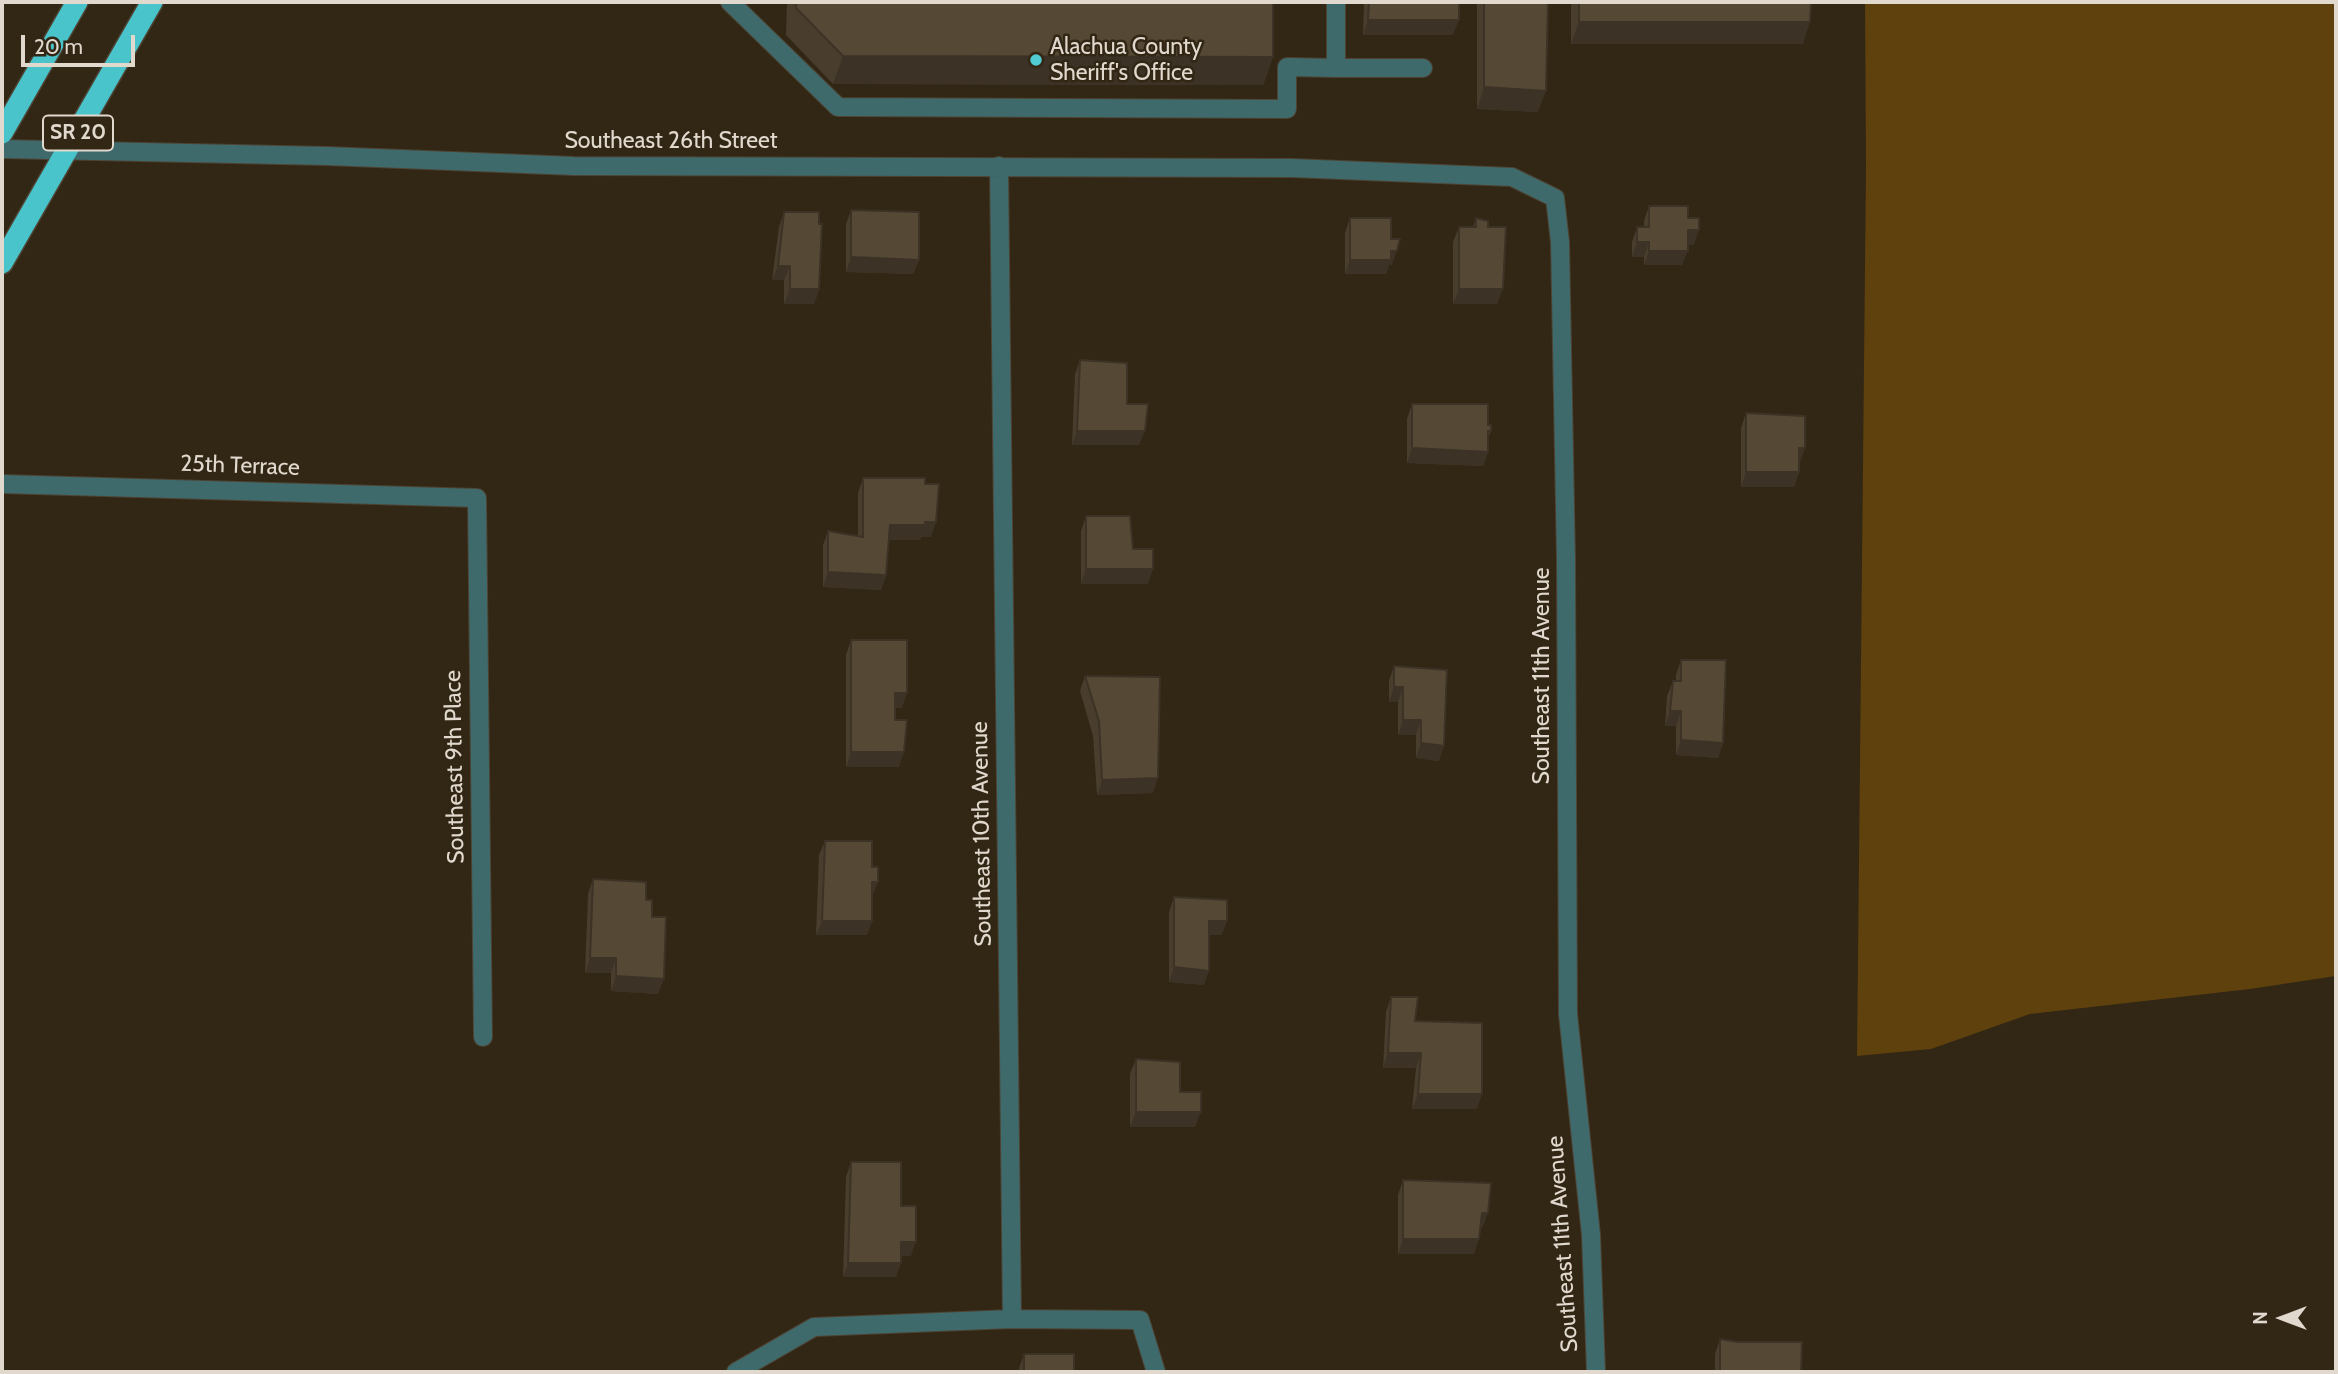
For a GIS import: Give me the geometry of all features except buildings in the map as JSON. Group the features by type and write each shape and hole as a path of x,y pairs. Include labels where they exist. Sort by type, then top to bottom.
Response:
{"highway":[{"name":"SR 20","path":"2,133 76,2"},
{"name":"SR 20","path":"2,263 152,2"}],"street":[{"path":"730,2 838,107 1287,109 1287,67 1423,68"},
{"path":"1336,2 1336,68"},
{"name":"Southeast 26th Street","path":"2,149 327,156 574,166 1341,169"},
{"name":"Southeast 10th Avenue","path":"999,166 1012,1319"},
{"name":"Southeast 11th Avenue","path":"1341,169 1513,177 1555,198 1560,242 1566,532 1569,1014 1591,1236 1596,1372"},
{"name":"25th Terrace","path":"2,484 477,498"},
{"name":"Southeast 9th Place","path":"477,498 483,1037"},
{"path":"736,1372 814,1327 1012,1319 1140,1320 1156,1372"}],"shaded area":[{"path":"1865,2 2336,2 2336,976 2250,989 2030,1014 1931,1049 1857,1056 1866,167"}],"place":[{"name":"Alachua County Sheriff's Office","path":"1036,60"}]}
